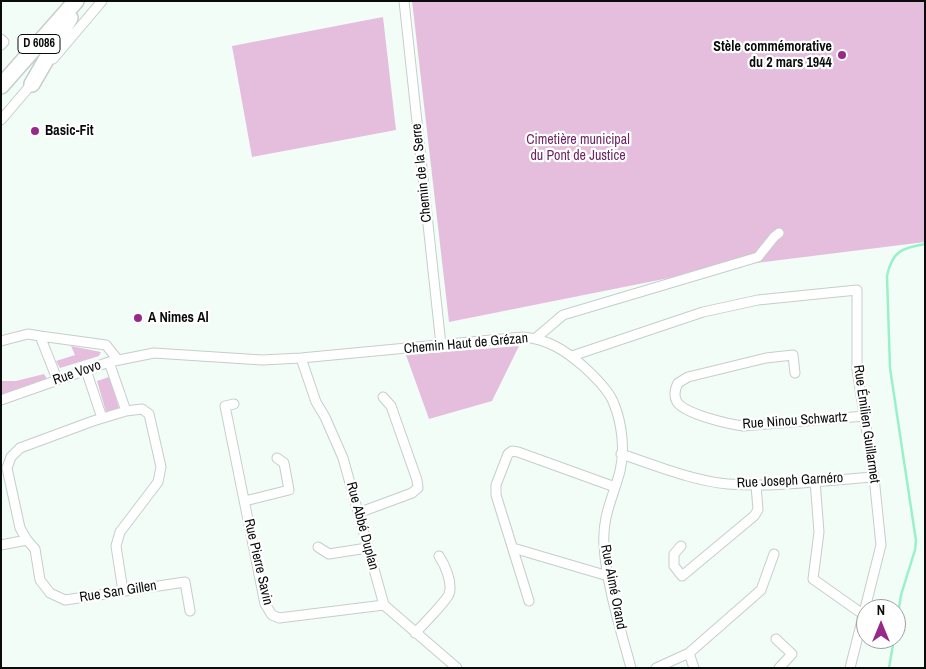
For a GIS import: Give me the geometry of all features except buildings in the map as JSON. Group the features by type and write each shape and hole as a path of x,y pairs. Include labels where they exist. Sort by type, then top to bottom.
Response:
{"main road":[{"name":"D 6086","path":"1,71 63,1"},
{"name":"D 6086","path":"1,86 76,1"},
{"path":"32,84 80,1"}],"street":[{"path":"1,120 102,1"},
{"name":"Chemin de la Serre","path":"404,1 441,345"},
{"path":"1,39 4,42 1,45"},
{"name":"Chemin Haut de Grézan","path":"154,354 262,360 523,337 536,338 563,315 758,257 779,233"},
{"name":"Rue Émilien Guillarmet","path":"572,356 703,312 758,300 856,290 857,370 874,477 881,545 868,599"},
{"path":"1,341 28,334 106,345 118,360"},
{"path":"40,336 57,379"},
{"name":"Rue Aimé Orand","path":"536,338 556,346 572,356 592,375 614,402 620,428 620,469 605,518 604,546 608,576 631,668"},
{"name":"Rue Vovo","path":"1,400 108,362 154,354"},
{"name":"Rue Ninou Schwartz","path":"795,373 793,355 766,358 688,377 678,383 674,392 677,401 684,408 725,424 743,426 865,416"},
{"name":"Rue Abbé Duplan","path":"301,358 316,402 344,458 384,605"},
{"path":"108,362 126,410 142,409 149,414 161,467 158,482 120,532 116,546 123,591"},
{"path":"86,370 98,420"},
{"path":"358,513 412,493 418,488 417,480 391,406 382,396"},
{"name":"Rue Pierre Savin","path":"234,404 225,406 265,604 272,615 279,618 384,605"},
{"name":"Rue San Gillen","path":"126,410 20,448 11,457 7,468 20,528 35,549 40,580 50,593 65,600 185,582 190,610"},
{"path":"529,602 496,490 496,485 510,452 518,452 615,487"},
{"name":"Rue Joseph Garnéro","path":"621,454 700,478 727,484 756,485 874,477"},
{"path":"244,501 289,490 284,463 277,458"},
{"path":"815,481 819,532 813,579 856,609"},
{"path":"681,546 674,554 674,566 682,576 754,516 758,510 756,485"},
{"path":"1,545 27,540"},
{"path":"318,547 329,554 367,548"},
{"path":"513,548 608,576"},
{"path":"656,668 689,653 761,590 774,554"},
{"path":"415,633 449,594 450,586 446,566 439,556"},
{"path":"384,605 457,668"},
{"path":"776,639 792,654 779,668"},
{"name":"Rue Émilien Guillarmet","path":"850,668 856,645"},
{"path":"689,653 694,668"}],"green space":[{"name":"Cimetière municipal du Pont de Justice","path":"412,1 925,1 925,242 724,267 449,322"},
{"path":"383,17 396,130 252,157 232,46"},
{"path":"71,346 101,352 99,356 60,368 56,361 75,355"},
{"path":"519,346 492,401 429,419 406,355"},
{"path":"44,374 47,379 1,396 1,381 16,381"},
{"path":"109,377 119,408 106,412 97,381"}],"waterway":[{"path":"900,599 916,541 890,368 887,276 892,261 899,252 910,247 925,244"},
{"path":"889,668 892,649"}],"place":[{"name":"Stèle commémorative du 2 mars 1944","path":"842,55"},
{"name":"Basic-Fit","path":"35,131"},
{"name":"A Nimes Al","path":"138,318"}]}
